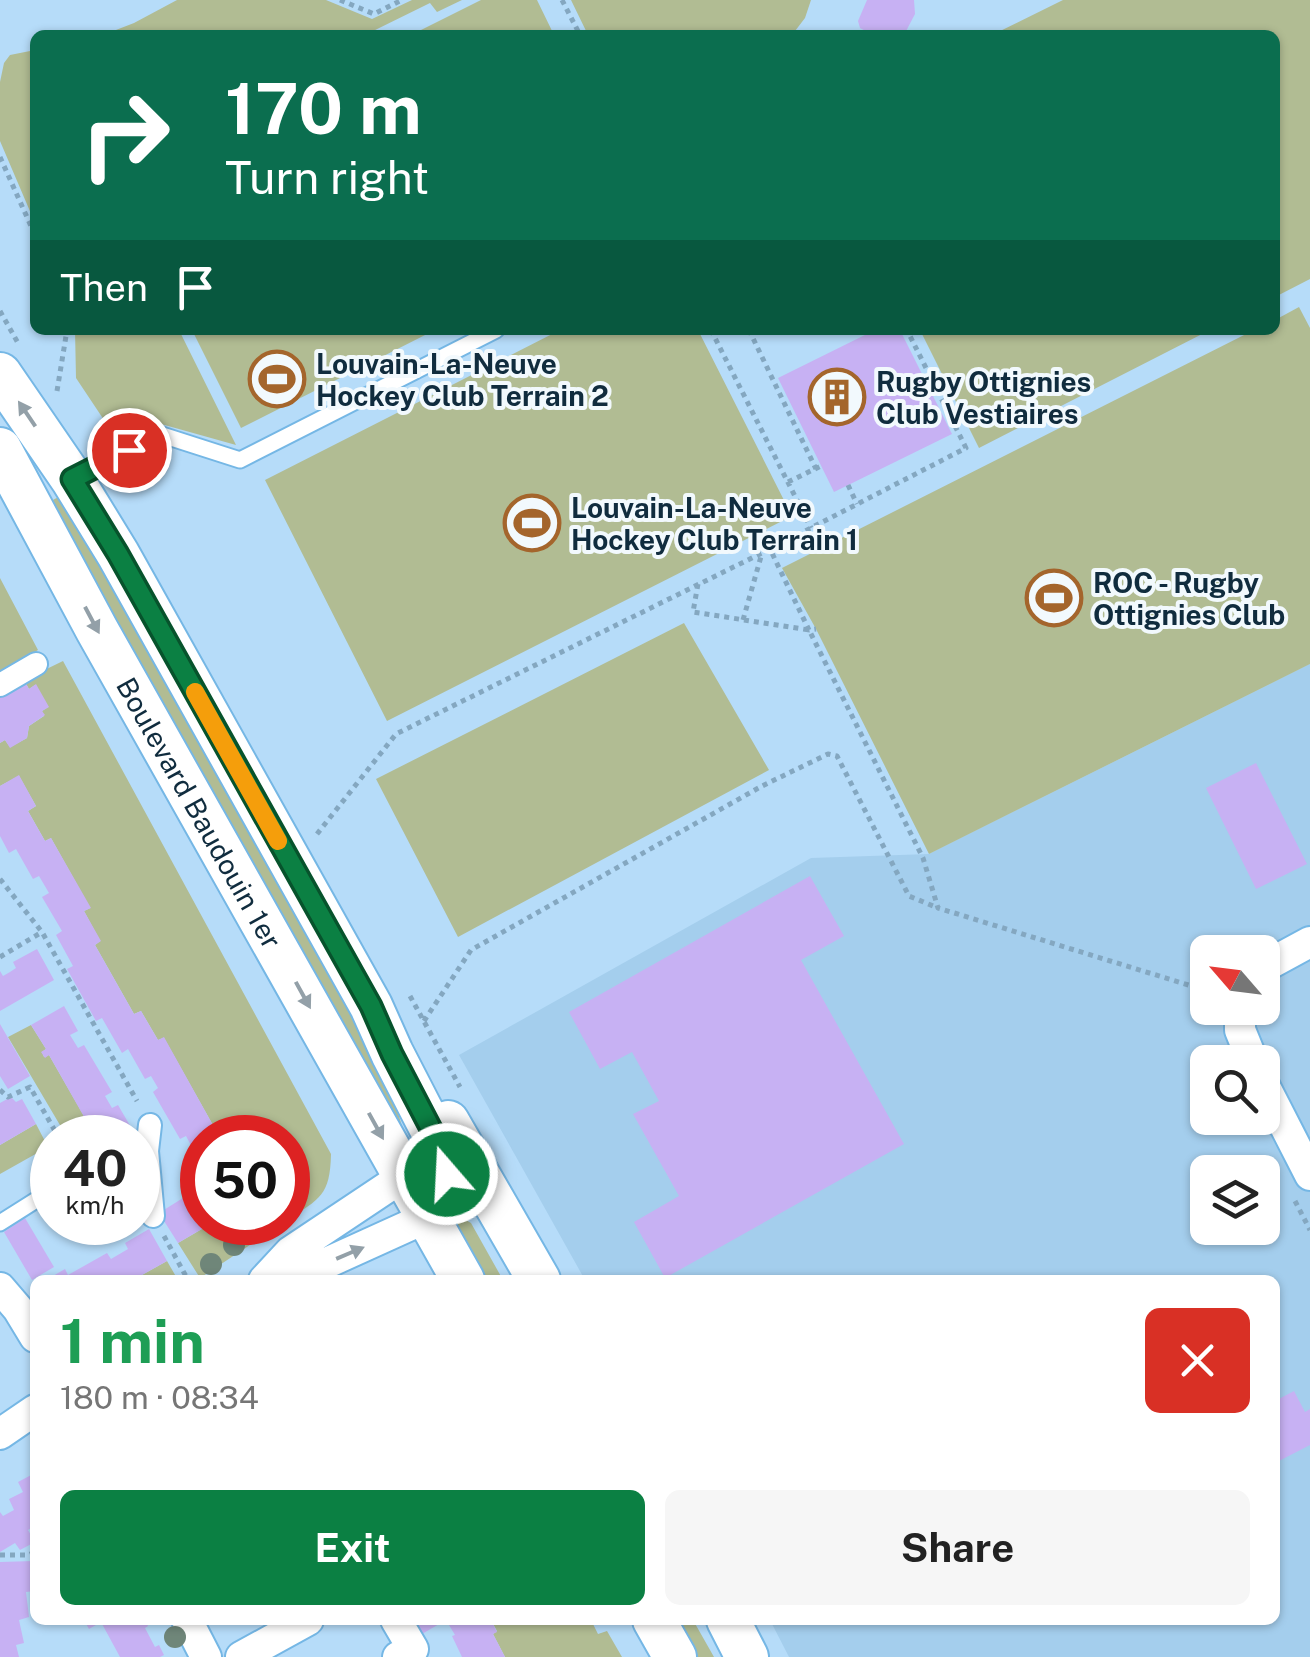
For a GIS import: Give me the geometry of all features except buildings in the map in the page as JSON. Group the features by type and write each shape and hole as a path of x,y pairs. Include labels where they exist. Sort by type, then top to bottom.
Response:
{"main road":[{"name":"Boulevard Baudouin 1er","path":"0,374 118,554 371,1006 441,1148 447,1174 458,1180 478,1206 517,1275"},
{"name":"Boulevard Baudouin 1er","path":"0,449 97,630 460,1275"},
{"name":"Boulevard Baudouin 1er","path":"371,1006 398,1035 536,1275"},
{"path":"404,1176 439,1171 447,1174 449,1186 428,1217"},
{"path":"657,1625 675,1657"}],"street":[{"path":"0,685 36,664"},
{"path":"1280,958 1310,942"},
{"path":"1280,1117 1310,1176"},
{"path":"270,1275 290,1252 404,1176"},
{"path":"283,1275 331,1261 428,1217"},
{"path":"0,1288 30,1329"},
{"path":"0,1434 30,1413"},
{"path":"190,1625 206,1657"},
{"path":"242,1657 299,1625"},
{"path":"398,1625 409,1654"}],"lane":[{"path":"72,479 159,434 240,460 486,335"},
{"path":"0,1223 30,1204"}],"path":[{"path":"340,0 374,14 402,0"},
{"path":"562,0 577,30"},
{"path":"0,157 30,224"},
{"path":"56,395 66,335"},
{"path":"714,335 811,528"},
{"path":"752,335 819,468 788,482"},
{"path":"316,834 396,734 966,448 909,335"},
{"path":"848,485 857,504"},
{"path":"764,530 922,858 938,908"},
{"path":"743,620 762,553"},
{"path":"698,584 693,612 813,630"},
{"path":"424,1021 471,950 762,786 828,754 837,756 909,896 1190,985"},
{"path":"0,878 42,932 144,1115"},
{"path":"0,958 42,932"},
{"path":"0,1090 8,1097 30,1087 46,1115"},
{"path":"160,1227 185,1275"},
{"path":"0,1555 30,1554"}],"shaded area":[{"path":"1310,664 1310,1657 789,1657 773,1625 1280,1625 1280,1275 582,1275 459,1055 811,858 929,854"}],"green space":[{"path":"177,0 326,0 372,19 412,0 462,0 437,12 430,3 375,30 116,30"},
{"path":"481,0 537,0 552,30 421,30"},
{"path":"571,0 811,0 796,30 586,30"},
{"path":"1063,0 1310,0 1310,279 1280,294 1280,30 1002,30"},
{"path":"30,51 30,211 0,141 0,82 10,55"},
{"name":"ROC - Rugby Ottignies Club","path":"1299,307 1310,328 1310,664 929,854 782,568 1244,335 1280,335 1280,317"},
{"path":"75,335 181,335 236,445 161,424 120,444 76,378"},
{"name":"Louvain-La-Neuve Hockey Club Terrain 2","path":"194,335 425,335 241,428"},
{"name":"Louvain-La-Neuve Hockey Club Terrain 1","path":"550,335 701,335 792,516 387,721 265,480"},
{"path":"922,335 1200,335 979,448"},
{"path":"64,494 383,1060 403,1130 401,1136 40,507"},
{"path":"0,578 38,650 0,672"},
{"path":"684,623 769,770 458,937 376,779"},
{"path":"63,661 310,1115 207,1115 164,1038 158,1040 141,1011 134,1014 95,945 100,941 84,911 90,908 51,838 45,841 28,811 36,806 19,776 0,786 0,743 5,740 10,747 27,738 29,726 44,716 42,711 48,707 35,685 29,689 24,680"},
{"path":"31,1025 46,1049 42,1052 44,1057 49,1055 83,1115 54,1115 8,1037"},
{"path":"310,1115 331,1154 328,1179 321,1194 310,1204"},
{"path":"30,1128 30,1157 0,1174 0,1145"},
{"path":"457,1220 471,1223 500,1275 472,1275 451,1227"},
{"path":"178,1243 250,1245 205,1275 198,1275"},
{"path":"167,1261 175,1275 142,1275"},
{"path":"494,1625 594,1625 598,1634 607,1631 622,1657 505,1657 493,1634 497,1631"},
{"path":"670,1625 696,1625 714,1657 688,1657"}],"slow traffic":[{"path":"195,692 278,841"}],"place":[{"name":"Louvain-La-Neuve Hockey Club Terrain 2","path":"277,379"},
{"name":"Rugby Ottignies Club Vestiaires","path":"837,397"},
{"name":"Louvain-La-Neuve Hockey Club Terrain 1","path":"532,523"},
{"name":"ROC - Rugby Ottignies Club","path":"1054,598"}],"route":[{"path":"129,450 72,479 371,1006 441,1148 447,1174"}]}
